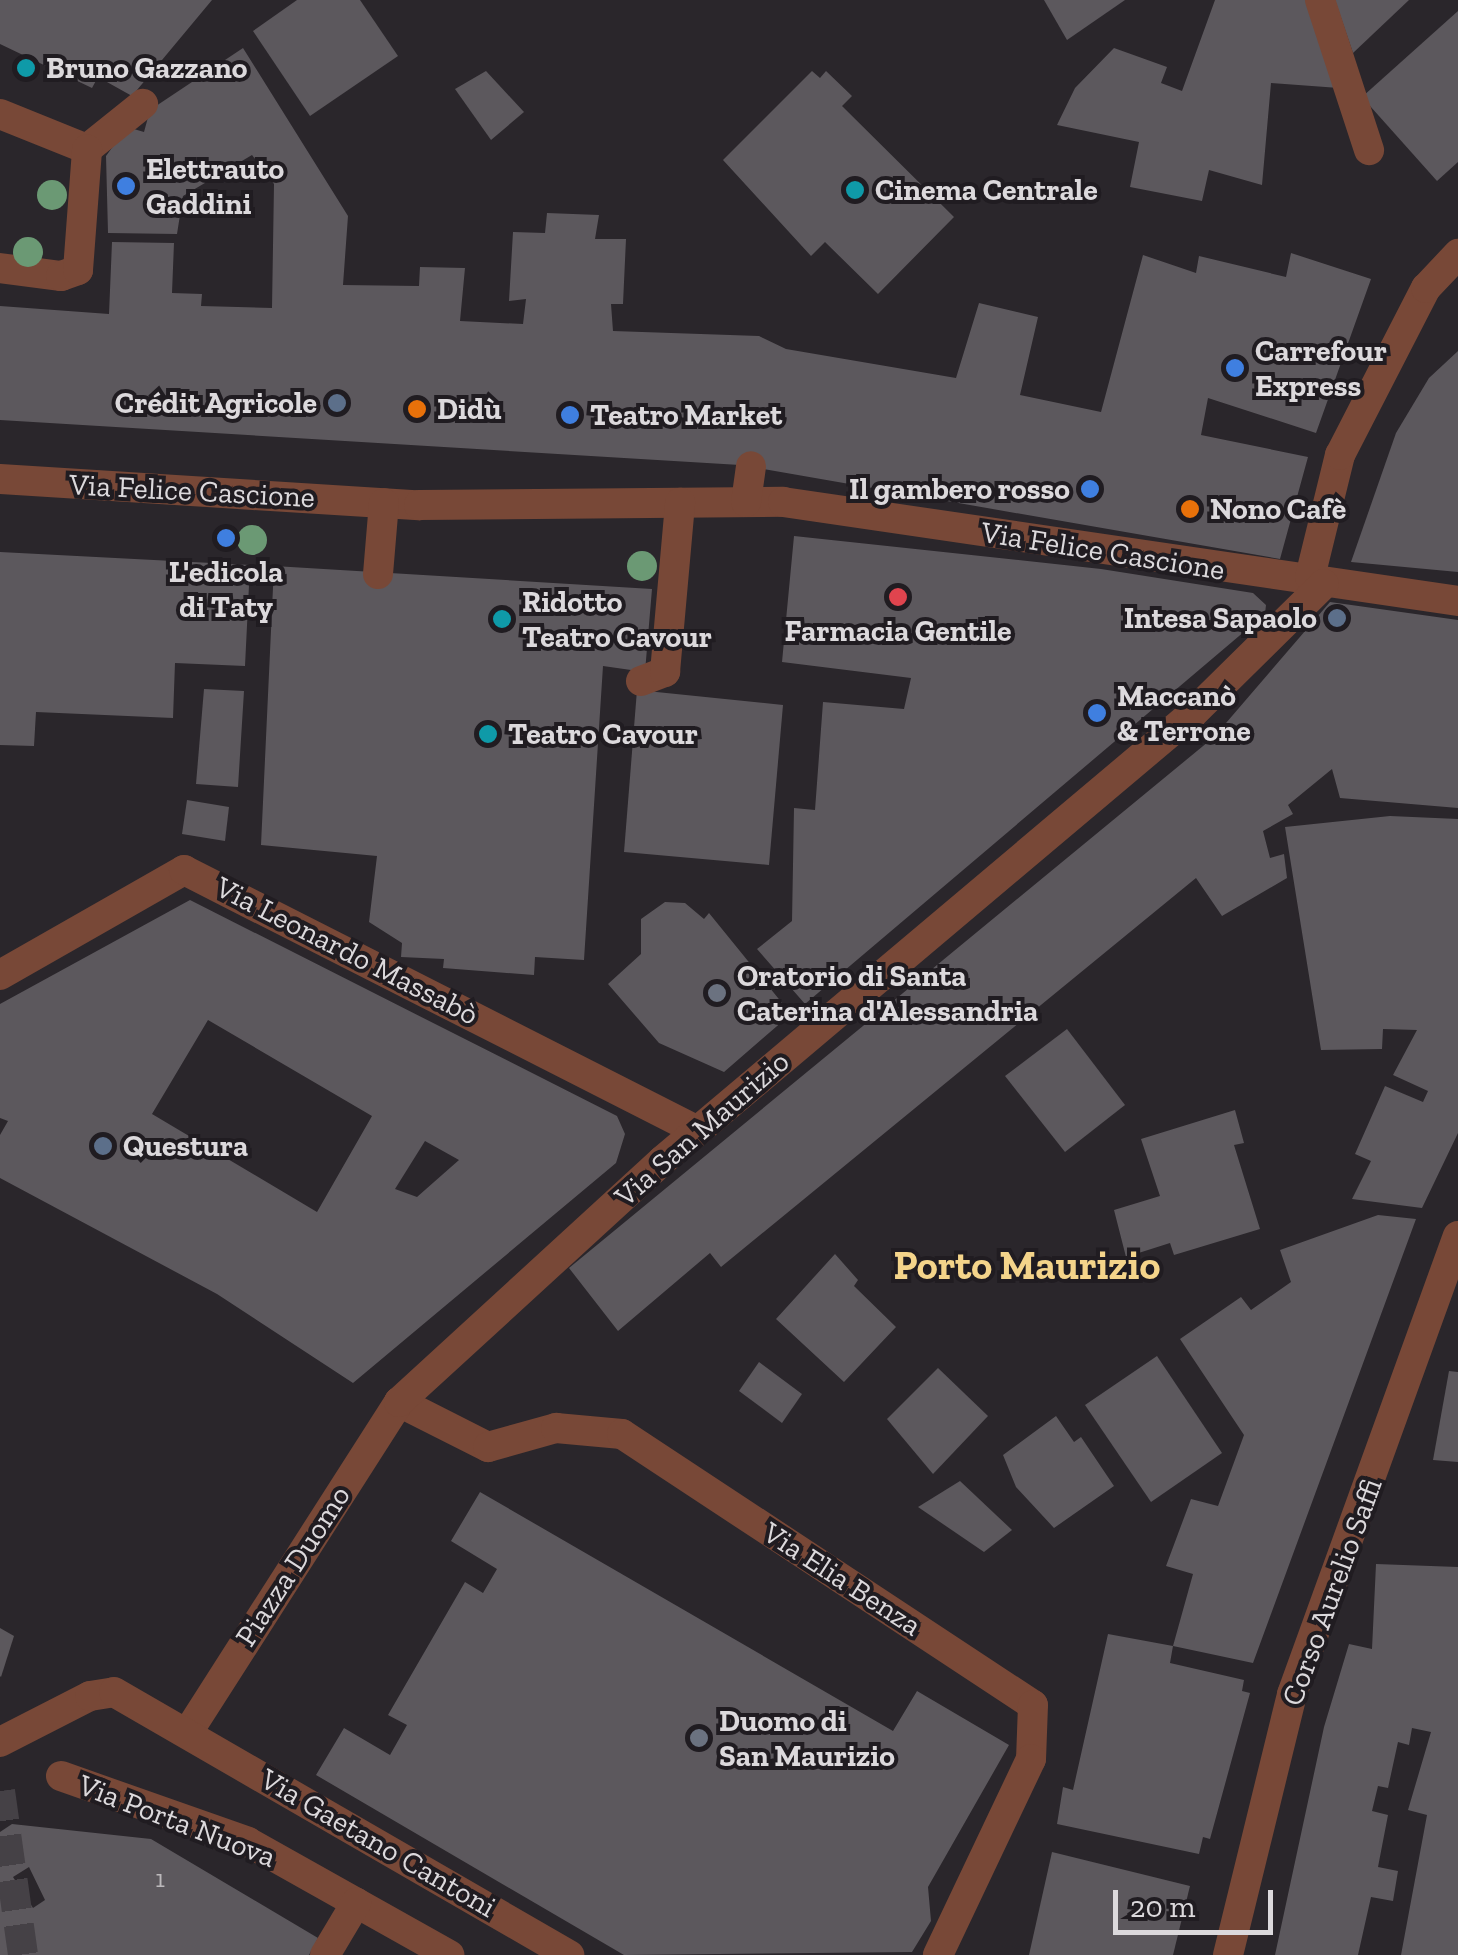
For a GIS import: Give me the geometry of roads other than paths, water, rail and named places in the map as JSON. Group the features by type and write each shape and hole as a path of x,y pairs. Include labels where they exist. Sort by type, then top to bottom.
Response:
{"street":[{"path":"1320,0 1369,150"},
{"path":"0,268 61,276 78,270 87,149 143,104"},
{"path":"0,114 87,149"},
{"path":"1317,581 1340,455 1426,288 1458,254"},
{"path":"746,502 750,466"},
{"name":"Via Felice Cascione","path":"0,480 384,503 783,502 1270,577 1458,601"},
{"path":"378,574 384,503"},
{"path":"641,681 664,672 680,503"},
{"name":"Via San Maurizio","path":"399,1402 698,1131 1192,714 1317,581"},
{"name":"Via Leonardo Massabò","path":"0,975 184,870 698,1131"},
{"name":"Corso Aurelio Saffi","path":"1228,1955 1292,1694 1458,1236"},
{"name":"Piazza Duomo","path":"188,1732 399,1402"},
{"name":"Via Elia Benza","path":"399,1402 488,1447 556,1428 622,1434 1033,1705 1032,1759 938,1955"},
{"name":"Via Gaetano Cantoni","path":"0,1742 90,1696 114,1692 568,1955"},
{"name":"Via Porta Nuova","path":"61,1776 248,1842 448,1955"},
{"path":"327,1954 356,1903"}],"tunnel":[{"path":"0,1791 23,1955"}],"place":[{"name":"Bruno Gazzano","path":"26,68"},
{"name":"Elettrauto Gaddini","path":"126,186"},
{"name":"Cinema Centrale","path":"855,190"},
{"name":"Carrefour Express","path":"1235,368"},
{"name":"Crédit Agricole","path":"337,403"},
{"name":"Didù","path":"417,409"},
{"name":"Teatro Market","path":"570,415"},
{"name":"Il gambero rosso","path":"1090,489"},
{"name":"Nono Cafè","path":"1190,509"},
{"name":"L'edicola di Taty","path":"226,538"},
{"name":"Farmacia Gentile","path":"898,597"},
{"name":"Intesa Sapaolo","path":"1337,618"},
{"name":"Ridotto Teatro Cavour","path":"502,619"},
{"name":"Maccanò & Terrone","path":"1097,713"},
{"name":"Teatro Cavour","path":"488,734"},
{"name":"Oratorio di Santa Caterina d'Alessandria","path":"717,993"},
{"name":"Questura","path":"103,1146"},
{"name":"Duomo di San Maurizio","path":"699,1738"}],"district":[{"name":"Porto Maurizio","path":"1027,1265"}]}
